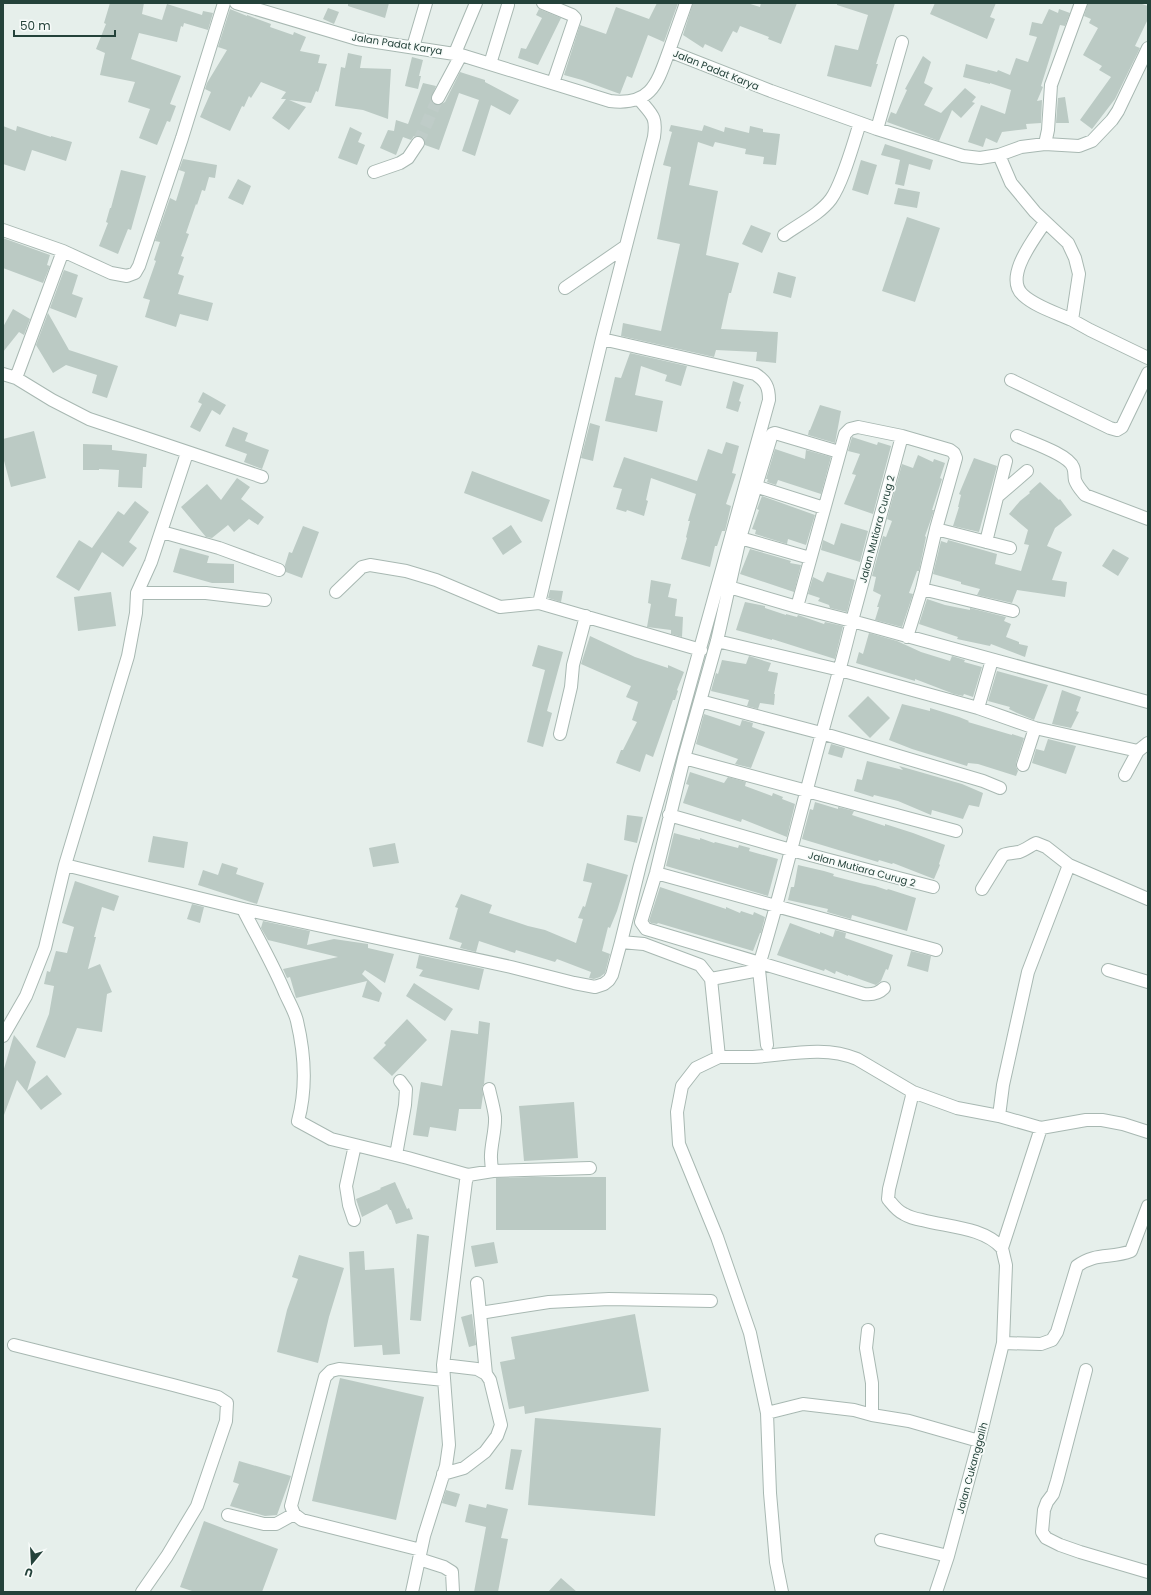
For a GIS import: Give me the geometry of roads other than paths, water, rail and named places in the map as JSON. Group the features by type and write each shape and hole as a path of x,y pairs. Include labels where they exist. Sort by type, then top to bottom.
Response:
{"street":[{"path":"3,230 63,251 111,273 127,276 134,273 139,266 182,138 224,3"},
{"name":"Jalan Padat Karya","path":"236,3 357,39 458,54 610,101 624,103 639,99 648,94 657,82 669,51 771,91 877,129 963,156 980,158 1021,147 1045,144 1079,146 1092,141 1112,120 1118,111 1148,48"},
{"path":"412,47 426,3"},
{"path":"438,98 458,54 476,3"},
{"path":"543,3 572,15 575,18 553,83"},
{"path":"669,51 686,3"},
{"path":"1045,144 1048,130 1051,85 1081,3"},
{"path":"490,64 508,5"},
{"path":"877,129 902,42"},
{"path":"539,603 602,339 654,137 656,124 654,118 639,99"},
{"path":"784,234 814,214 832,198 860,123"},
{"path":"374,172 400,163 408,158 418,143"},
{"path":"999,154 1010,182 1045,222 1068,243 1075,258 1079,274 1072,320"},
{"path":"1045,222 1023,258 1017,272 1018,285 1022,295 1036,304 1072,320 1148,358"},
{"path":"565,288 626,246"},
{"path":"16,378 63,251"},
{"path":"65,865 242,909 504,965 574,983 595,987 604,984 609,980 621,942 640,865 769,400 769,388 763,379 755,374 602,339"},
{"path":"1011,380 1117,430 1122,427 1148,373"},
{"path":"3,374 16,378 52,400 89,419 262,477"},
{"path":"797,607 845,434 850,429 858,427 902,436 950,450 955,455 956,461 936,529 922,589 907,637"},
{"path":"840,452 773,433 755,486 740,538 717,641 669,815 656,873 641,922 643,926 653,931 760,966 864,994 871,995 881,991 884,988"},
{"name":"Jalan Mutiara Curug 2","path":"767,1045 760,966 902,436"},
{"path":"1017,436 1068,460 1073,468 1078,487 1085,495 1148,519"},
{"path":"3,1036 26,996 45,948 65,865 128,656 136,613 137,593 162,532 187,452"},
{"path":"986,542 1006,461"},
{"path":"998,496 1026,471"},
{"path":"755,486 824,508"},
{"path":"936,529 1010,548"},
{"path":"162,532 219,548 279,570"},
{"path":"740,538 810,558"},
{"path":"336,592 362,567 370,565 406,571 436,580 500,607 539,603 700,650"},
{"path":"729,588 1148,702"},
{"path":"922,589 1013,611"},
{"path":"137,593 206,593 265,600"},
{"path":"560,734 571,687 573,666 586,616"},
{"path":"717,641 840,670 978,708 1035,728 1143,747 1125,775"},
{"path":"978,708 992,660"},
{"path":"700,701 822,733 982,781 1000,788"},
{"path":"1023,766 1035,728"},
{"path":"684,758 956,831"},
{"name":"Jalan Mutiara Curug 2","path":"669,815 791,850 933,887"},
{"path":"982,889 1003,855 1008,852 1025,850 1036,843 1046,847 1069,865 1148,899"},
{"path":"999,1116 1003,1086 1028,972 1069,865"},
{"path":"656,873 936,950"},
{"path":"242,909 272,962 297,1020 304,1062 305,1081 302,1106 298,1121 331,1139 468,1175 493,1171 590,1168"},
{"path":"621,942 644,944 686,959 700,966 711,979 719,1057"},
{"path":"711,979 760,966"},
{"path":"1108,970 1148,982"},
{"path":"782,1592 776,1562 770,1493 767,1413 750,1333 717,1237 679,1144 676,1112 682,1086 696,1068 719,1057 828,1051 848,1055 913,1092 957,1108 999,1116 1041,1128 1086,1120 1102,1120 1123,1124 1148,1132"},
{"path":"396,1155 405,1105 406,1089 400,1081"},
{"path":"489,1089 495,1117 492,1147 493,1171"},
{"path":"913,1092 889,1189 888,1199 904,1215 981,1234 995,1240 1002,1248"},
{"path":"1002,1248 1041,1128"},
{"path":"354,1220 348,1205 346,1186 355,1145"},
{"path":"412,1592 424,1536 443,1474 449,1445 443,1365 466,1181 468,1175"},
{"path":"1003,1343 1041,1344 1052,1340 1058,1332 1077,1266 1086,1259 1122,1255 1131,1250 1148,1206"},
{"name":"Jalan Cukanggalih","path":"936,1592 948,1556 979,1441 1003,1343 1006,1265 1002,1248"},
{"path":"476,1283 486,1374"},
{"path":"480,1313 549,1302 609,1299 711,1301"},
{"path":"868,1330 866,1348 872,1383 872,1415"},
{"path":"14,1345 218,1397 227,1403 226,1421 197,1506 167,1556 142,1592"},
{"path":"443,1365 477,1369 486,1374 490,1380 501,1426 497,1436 485,1452 464,1468 443,1474"},
{"path":"444,1380 339,1369 331,1371 325,1377 291,1506 294,1514 302,1520 420,1555 444,1567 452,1572 454,1587 453,1592"},
{"path":"1086,1370 1053,1494 1047,1502 1044,1510 1042,1532 1046,1538 1060,1545 1148,1572"},
{"path":"767,1413 803,1404 854,1410 872,1415 909,1421 979,1441"},
{"path":"228,1515 264,1524 276,1524 294,1514"},
{"path":"881,1540 948,1556"}],"tunnel":[{"path":"418,143 438,98"}]}
